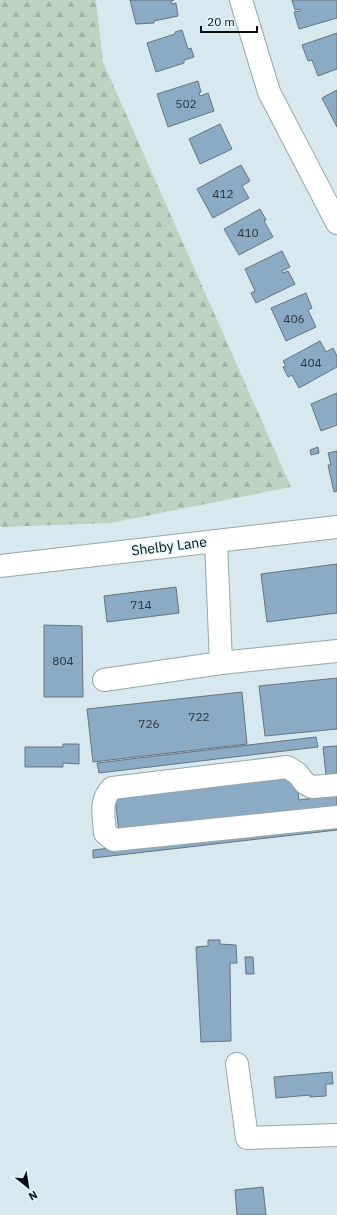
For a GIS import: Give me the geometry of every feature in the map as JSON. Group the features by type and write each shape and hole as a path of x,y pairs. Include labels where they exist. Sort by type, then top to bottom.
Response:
{"street":[{"path":"241,0 269,92 337,223"},
{"name":"Shelby Lane","path":"0,566 337,527"},
{"path":"216,541 221,663"},
{"path":"104,680 221,663 337,651"},
{"path":"337,785 312,787 305,783 297,773 287,767 112,788 106,794 102,804 105,833 114,840 337,817"},
{"path":"237,1064 247,1138 337,1135"}],"green space":[{"path":"0,0 96,0 103,62 291,487 110,523 0,527"}],"building":[{"path":"130,0 174,0 171,1 172,4 176,3 178,16 154,21 154,23 136,24"},
{"path":"292,0 337,0 337,18 299,29 294,12 300,11 300,9 295,10"},
{"path":"182,30 188,49 191,48 194,57 184,60 184,63 156,72 147,43 175,34 175,32"},
{"path":"337,33 337,69 318,76 312,60 308,61 302,45"},
{"path":"198,81 201,92 199,93 200,96 208,93 214,111 168,127 157,94"},
{"path":"337,90 337,127 322,98"},
{"path":"220,124 232,149 200,164 189,139"},
{"path":"241,165 250,181 242,186 249,198 213,218 197,189"},
{"path":"260,209 266,220 264,221 273,237 239,255 224,229"},
{"path":"282,251 290,267 282,271 283,273 288,271 295,284 256,303 251,293 255,291 245,269"},
{"path":"306,293 312,308 308,310 316,327 286,341 271,308"},
{"path":"320,341 326,352 333,348 337,356 337,367 299,388 292,375 288,377 283,367 286,366 283,361"},
{"path":"337,393 337,425 321,431 311,404"},
{"path":"318,447 319,453 311,455 310,450"},
{"path":"337,451 337,491 334,492 328,465 331,465 328,453"},
{"path":"337,564 337,613 267,622 261,574"},
{"path":"176,587 179,613 107,622 104,596"},
{"path":"44,625 82,626 83,697 44,697"},
{"path":"337,678 337,729 265,736 259,686"},
{"path":"242,692 247,744 93,762 87,709"},
{"path":"316,737 318,747 99,773 97,763"},
{"path":"63,744 79,744 79,764 63,763 63,767 25,767 25,747 63,747"},
{"path":"337,746 337,774 326,775 323,747"},
{"path":"296,777 299,800 337,795 337,808 119,833 115,798"},
{"path":"337,821 337,830 93,858 93,850"},
{"path":"208,940 220,940 220,944 236,945 237,963 230,963 231,1041 201,1042 196,947 208,946"},
{"path":"245,957 253,957 254,974 246,974"},
{"path":"332,1072 333,1084 326,1084 326,1096 310,1097 310,1095 276,1098 274,1077"},
{"path":"263,1187 266,1215 237,1215 235,1190"}]}
